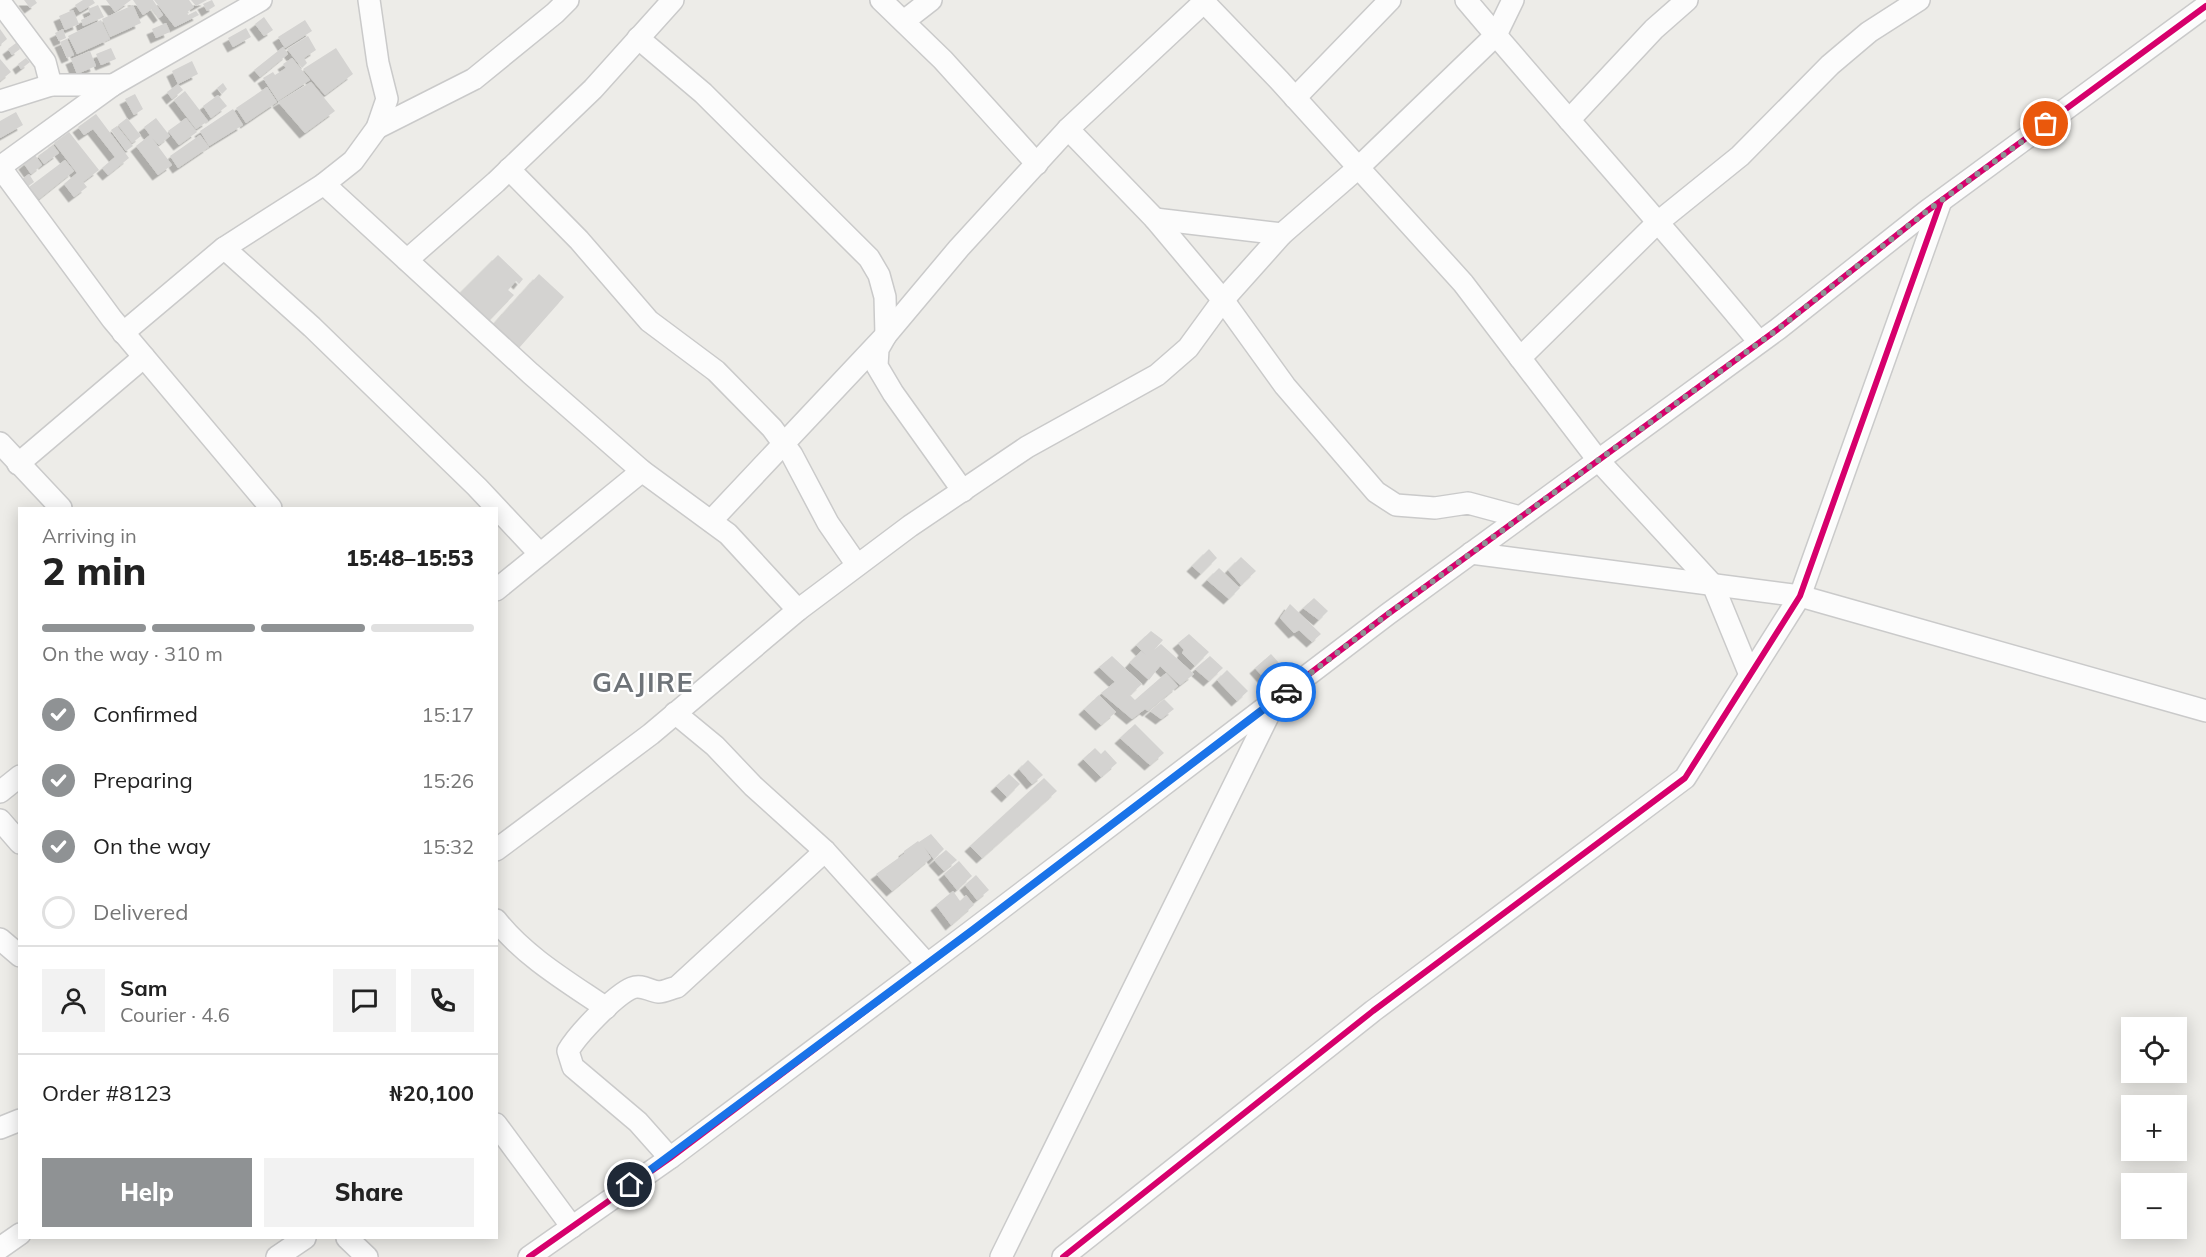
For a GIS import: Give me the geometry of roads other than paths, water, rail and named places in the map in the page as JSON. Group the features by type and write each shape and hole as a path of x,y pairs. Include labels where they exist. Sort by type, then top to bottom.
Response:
{"street":[{"path":"261,0 236,6 113,85 0,167 123,333 271,507"},
{"path":"123,333 224,248 324,184 353,161 377,128 387,99 378,63 369,0"},
{"path":"407,260 509,169 593,89 673,0"},
{"path":"881,0 943,60 1037,164"},
{"path":"904,21 931,0"},
{"path":"1295,98 1390,0"},
{"path":"1466,0 1656,223 1698,268 1759,342"},
{"path":"498,848 675,713 798,610 910,526 1027,447 1157,375 1188,348 1223,300 1282,234 1358,168 1496,35 1513,0"},
{"path":"1520,358 1656,223 1740,156 1830,65 1869,32 1919,0"},
{"path":"711,522 886,335 959,248 1068,129 1203,1 1295,98 1463,283 1598,460 1713,585 1750,675"},
{"path":"0,2 45,62 51,86"},
{"path":"1569,120 1677,3"},
{"path":"377,128 474,79 556,4"},
{"path":"529,1257 670,1158 1277,698 1759,342 1941,201 2206,6"},
{"path":"638,38 703,93 861,248 879,275 885,297 886,335 878,349 878,366 893,393 963,491"},
{"path":"0,101 51,86 113,85"},
{"path":"1068,129 1155,219 1223,300 1285,386 1376,492 1396,504 1436,508 1468,503 1520,517"},
{"path":"509,169 579,240 649,321 716,370 772,428 784,444 828,523 857,565"},
{"path":"324,184 530,373 642,471 728,534 798,610"},
{"path":"1063,1257 1373,1011 1685,778 1800,596 1941,201"},
{"path":"1155,219 1282,234"},
{"path":"224,248 312,327 496,507"},
{"path":"18,464 144,357"},
{"path":"0,443 60,507"},
{"path":"498,588 642,471"},
{"path":"498,509 540,554"},
{"path":"1471,553 1800,596 2206,711"},
{"path":"1001,1257 1277,698"},
{"path":"675,713 715,746 753,786 825,852 927,964"},
{"path":"0,792 18,778"},
{"path":"0,820 18,841"},
{"path":"670,1158 638,1122 573,1067 568,1051 574,1040 606,1008 631,988 644,987 660,992 677,987 825,852"},
{"path":"498,922 507,933 557,975 606,1008"},
{"path":"0,939 18,954"},
{"path":"0,1128 18,1121"},
{"path":"498,1127 572,1227"},
{"path":"0,1248 18,1235"},
{"path":"277,1257 304,1239"},
{"path":"348,1239 367,1257"}],"district":[{"name":"GAJIRE","path":"643,682"}]}
